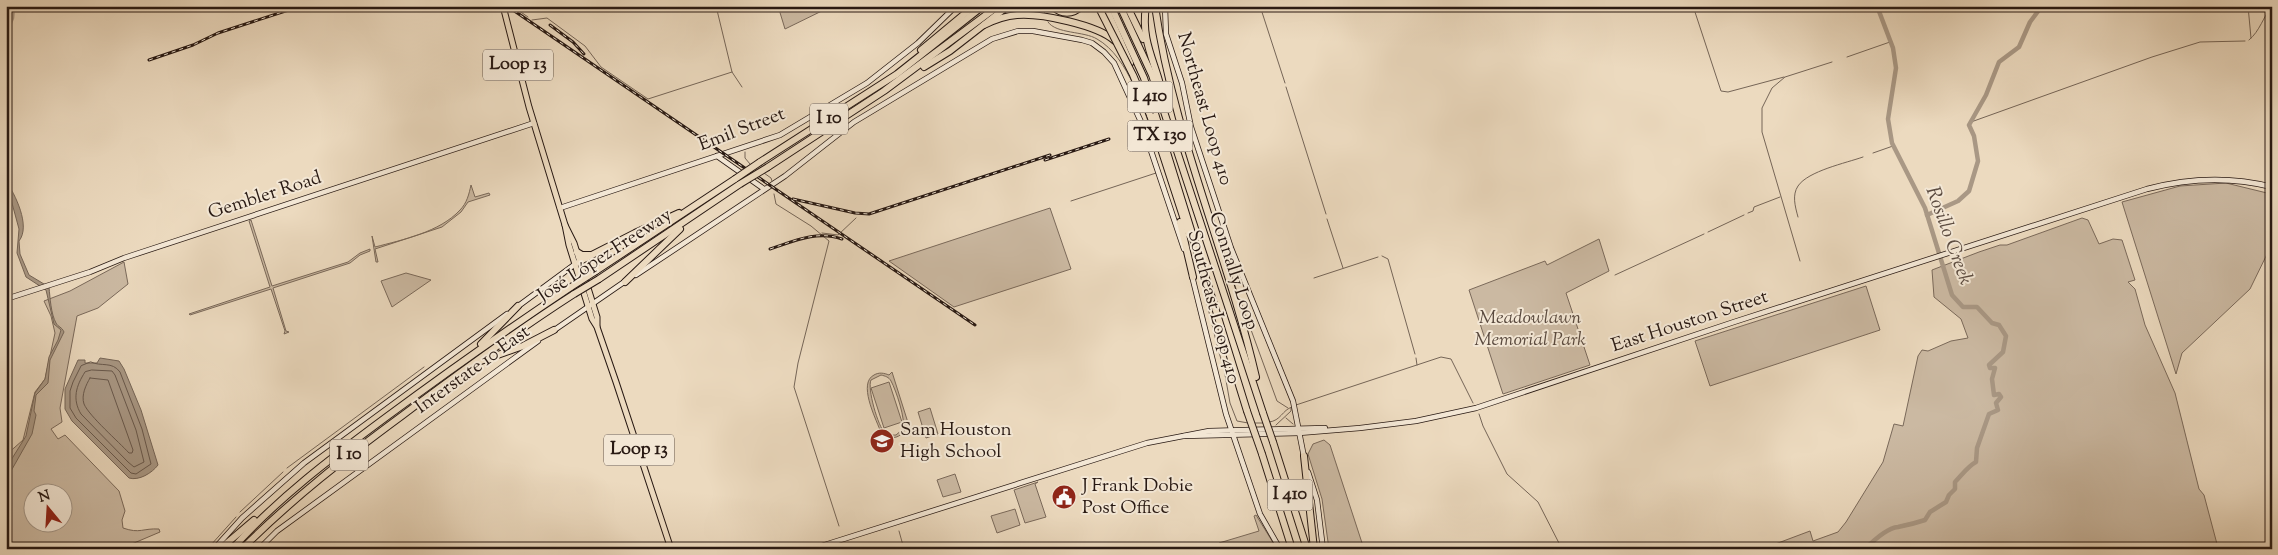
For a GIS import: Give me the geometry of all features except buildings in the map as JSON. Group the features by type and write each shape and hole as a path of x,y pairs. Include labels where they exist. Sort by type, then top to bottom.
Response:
{"highway":[{"path":"897,74 938,34 972,6"},
{"name":"José López Freeway","path":"738,182 760,162 897,74 983,6"},
{"name":"José López Freeway","path":"242,549 321,476 464,369 599,279 738,182 768,167 884,91 998,6"},
{"path":"884,91 950,51 1008,6"},
{"path":"1052,6 1061,12 1068,13 1074,12 1082,6"},
{"name":"I 410","path":"1098,6 1133,75 1150,115 1170,179"},
{"name":"TX 130","path":"1105,6 1138,80 1155,122 1175,182 1181,192"},
{"name":"Connally Loop","path":"1111,6 1144,78 1181,192 1247,411 1292,549"},
{"name":"Connally Loop","path":"1120,6 1152,75 1307,549"},
{"path":"1127,6 1150,54"},
{"name":"TX 130","path":"1146,6 1144,33 1162,88 1168,122"},
{"path":"1155,6 1175,105 1189,156 1232,289 1247,342 1258,396"},
{"path":"984,25 1002,18 1028,15 1087,26 1099,30 1114,39 1125,53"},
{"path":"1170,179 1193,277"},
{"path":"1170,179 1220,324"},
{"path":"577,263 634,233 696,210"},
{"path":"625,282 696,210"},
{"name":"José López Freeway","path":"232,549 275,504 342,449 472,353 596,271 696,210"},
{"path":"577,252 583,255 592,254"},
{"path":"472,353 518,306"},
{"path":"464,369 523,346 554,330"},
{"path":"1304,456 1314,549"},
{"path":"220,549 275,504"}],"main road":[{"name":"Loop 13","path":"502,6 534,124 577,263 592,319 597,327 671,549"},
{"name":"Emil Street","path":"560,208 775,137 852,93 912,48 956,6"},
{"name":"Northeast Loop 410","path":"1165,6 1166,34 1182,83 1191,127 1231,248 1288,388 1296,413"},
{"name":"Interstate 10 East","path":"259,549 277,531 593,302 790,173 854,121 998,35 1010,32 1033,31 1092,43 1104,52 1119,72"},
{"name":"Southeast Loop 410","path":"1119,72 1142,124 1193,277 1226,414 1260,514 1280,549"},
{"name":"Gembler Road","path":"6,299 165,244 534,124"},
{"path":"724,162 726,153"},
{"path":"717,156 764,189"},
{"name":"East Houston Street","path":"1184,436 1346,429 1416,421 1504,400 1734,322 2147,189 2176,182 2196,180 2237,180 2272,187"},
{"name":"Loop 13","path":"565,224 577,252 577,263 598,317 597,327"},
{"name":"Interstate 10 East","path":"214,549 242,518 304,463 577,263"},
{"path":"1296,413 1302,422 1313,430 1301,442"},
{"path":"1296,413 1304,456 1317,500 1323,549"},
{"path":"1218,430 1224,425 1226,414"},
{"name":"East Houston Street","path":"812,549 1136,446 1194,433 1218,430 1233,433"}],"green space":[{"path":"778,6 832,6 785,29"},
{"path":"2226,183 2267,193 2271,246 2250,289 2182,353 2176,374 2122,202 2180,186"},
{"path":"471,185 475,197 489,193 490,195 468,202 461,212 442,227 411,237 431,230 452,218 464,204"},
{"path":"1050,208 1071,269 954,307 889,261"},
{"path":"2082,218 2088,220 2099,244 2113,239 2122,240 2135,280 2128,282 2135,289 2145,325 2175,393 2199,489 2204,495 2217,544 2208,549 1762,549 1810,531 1813,541 1838,532 1883,462 1894,424 1903,426 1918,356 1922,350 1928,351 1951,341 1968,338 1961,319 1934,297 1932,270 1979,252 2000,245 2007,245"},
{"path":"251,220 272,286 348,262 360,253 370,249 370,251 360,255 350,263 273,288 286,331 289,332 284,334 285,331 271,289 190,315 270,287 249,221"},
{"path":"372,236 375,247 408,238 375,249 378,262 376,262"},
{"name":"Meadowlawn Memorial Park","path":"1599,239 1609,271 1566,293 1590,365 1503,394 1469,290 1545,261 1547,265"},
{"path":"124,262 128,284 98,308 77,316 60,408 62,422 51,429 58,439 65,435 119,491 125,511 122,520 123,528 138,531 159,529 160,532 120,549 6,549 6,455 23,440 35,392 45,379 55,333 51,316 44,301 70,291"},
{"path":"406,273 431,280 392,307 381,281"},
{"path":"1866,286 1880,330 1710,386 1695,341"},
{"path":"892,372 910,429 906,428 900,435 893,438 886,436 880,430 869,401 867,385 869,379 878,373 889,375","holes":["881,375 891,381 902,412 903,429 896,435 887,435 876,416 870,384 871,380"]},
{"path":"889,382 902,422 884,428 871,388"},
{"path":"930,408 938,434 926,438 918,412"},
{"path":"1324,440 1330,445 1364,549 1329,549 1322,499 1308,454 1313,444"},
{"path":"955,474 961,492 943,497 937,480"},
{"path":"1038,482 1035,484 1046,517 1025,523 1014,490"},
{"path":"1015,509 1020,525 997,533 991,516"},
{"path":"1256,515 1277,549 1221,549 1219,543 1259,531 1254,516"}],"water":[{"path":"6,181 14,194 23,219 22,235 19,241 20,254 29,275 49,287 54,319 64,332 50,360 48,383 36,395 34,411 36,415 32,434 11,471 6,485 8,465 26,436 35,393 45,379 49,357 61,330 54,324 46,290 26,277 17,253 19,229"},
{"path":"100,358 119,361 141,410 158,465 141,477 129,478 72,421 65,409 65,389 78,360 85,360 85,363 97,363"}],"waterway":[{"path":"6,33 12,18 13,6"},
{"path":"512,6 528,17"},
{"path":"716,6 732,72 742,87"},
{"path":"1042,6 1045,14"},
{"path":"1260,6 1285,83"},
{"path":"1693,6 1721,91 1728,92 1784,77"},
{"name":"Rosillo Creek","path":"1865,549 1889,530 1925,520 1930,512 1946,502 1949,495 1955,489 1955,482 1976,462 1977,448 1989,414 1998,410 1996,403 2001,397 1999,394 1994,395 1992,379 1995,368 1990,368 1989,365 2003,352 2006,336 1999,325 1992,323 1977,307 1963,307 1952,295 1925,208 1892,143 1888,119 1896,68 1893,48 1877,6"},
{"path":"1927,215 1958,201 1969,191 1978,161 1974,136 1969,125 1986,95 1999,62 2019,47 2030,22 2042,6"},
{"path":"2248,6 2251,38"},
{"path":"2249,40 2272,6"},
{"path":"1154,17 1159,45"},
{"path":"532,20 547,18 585,46 601,67 648,99 732,72"},
{"path":"1048,22 1057,29 1097,39 1118,58 1134,86 1156,144"},
{"path":"1971,122 2152,57 2200,42 2245,41"},
{"path":"1847,57 1890,42"},
{"path":"1800,261 1762,132 1762,108 1772,88 1785,77 1832,62"},
{"path":"1286,87 1326,214"},
{"path":"1873,153 1893,146"},
{"path":"745,152 745,158 750,164"},
{"path":"1798,217 1795,193 1803,181 1818,172 1863,157"},
{"path":"764,173 772,181"},
{"path":"1071,201 1156,173"},
{"path":"774,194 776,204 811,226 829,241 798,363 794,387 839,526"},
{"path":"1748,213 1753,211 1754,207 1780,197"},
{"path":"1708,232 1744,215"},
{"path":"822,233 838,235 856,218"},
{"path":"1327,219 1343,268"},
{"path":"1615,275 1704,234"},
{"path":"1189,238 1224,369 1230,403 1237,421 1248,423"},
{"path":"1382,256 1388,259 1415,354"},
{"path":"1314,278 1378,257"},
{"path":"1231,275 1277,401 1288,408"},
{"path":"1296,405 1441,357 1451,359 1473,403"},
{"path":"1416,358 1417,365"},
{"path":"287,468 424,367"},
{"path":"1269,422 1276,420 1292,407"},
{"path":"1276,425 1291,411 1291,408"},
{"path":"1479,414 1507,474 1538,502 1562,549"},
{"path":"1286,418 1293,424"},
{"path":"1254,423 1263,423"},
{"path":"240,512 283,472"},
{"path":"210,546 236,517"},
{"path":"899,531 904,549"}],"railway":[{"path":"149,60 193,45 218,33 301,6"},
{"path":"507,6 975,325"},
{"path":"550,25 573,42 584,54"},
{"path":"1045,160 1109,139"},
{"path":"793,199 855,213 869,214 1050,155"},
{"path":"770,249 815,236 842,239"}],"place":[{"name":"Sam Houston High School","path":"882,441"},
{"name":"J Frank Dobie Post Office","path":"1064,497"}]}
